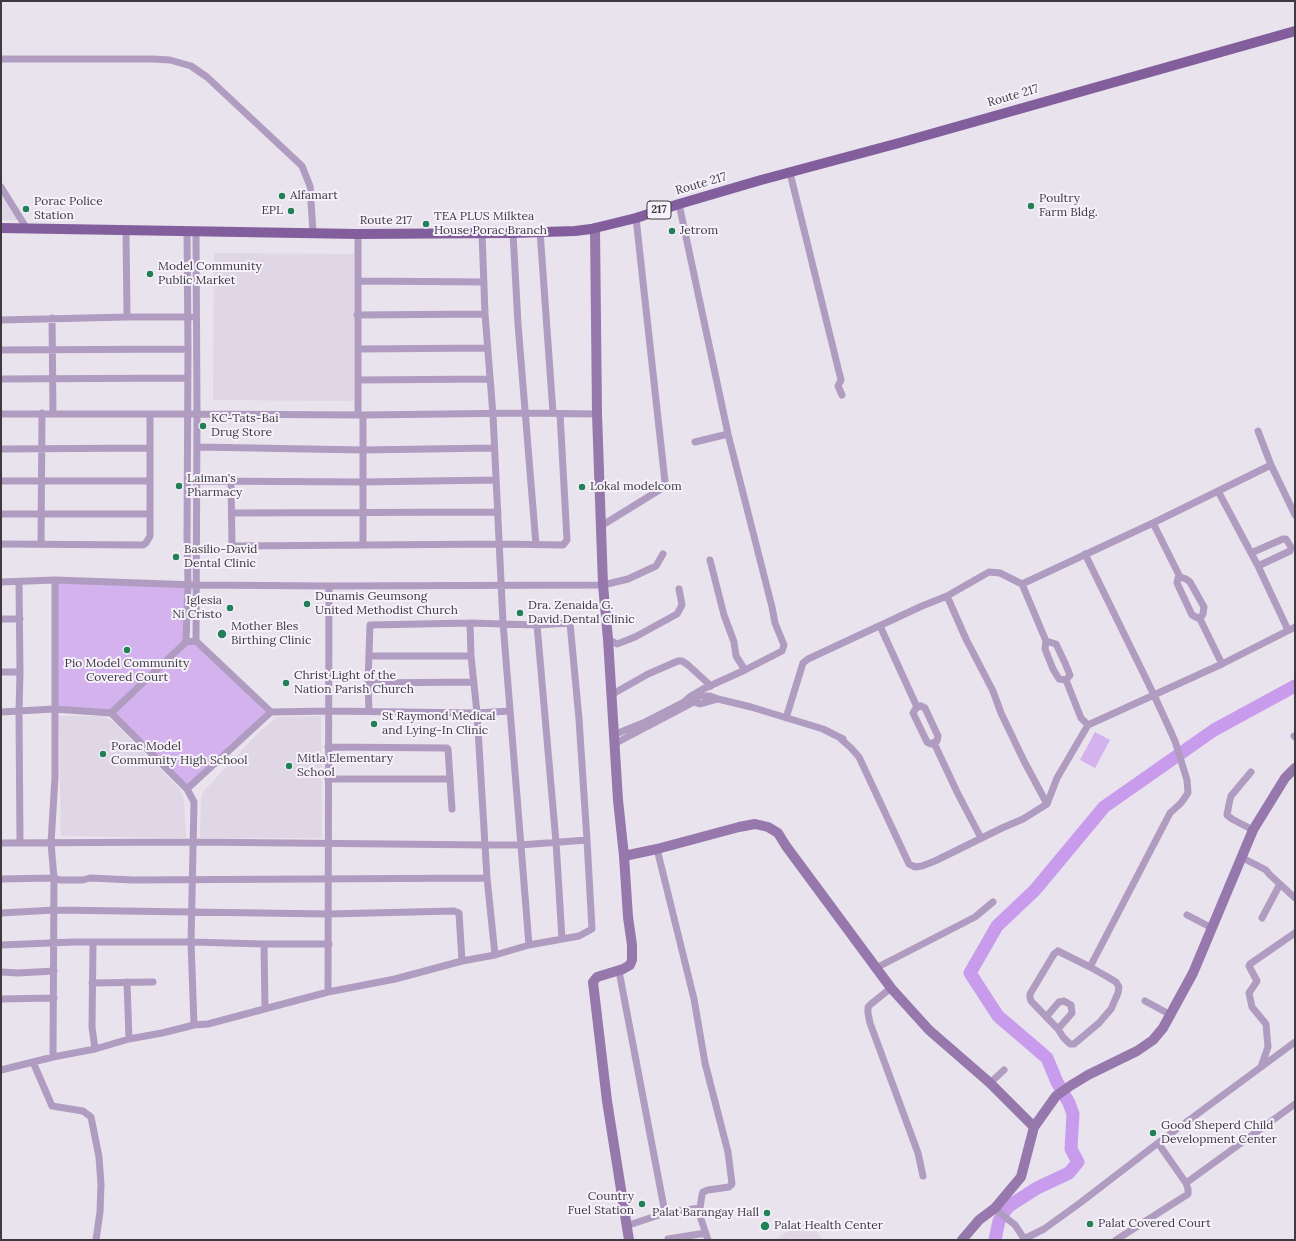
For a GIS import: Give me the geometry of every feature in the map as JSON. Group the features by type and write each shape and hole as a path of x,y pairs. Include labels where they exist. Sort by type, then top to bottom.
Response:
{"main road":[{"name":"Route 217","path":"1,228 313,232 358,234 576,231 636,218 679,204 1295,31"}],"street":[{"path":"1,60 120,58 153,59 170,60 191,66 207,77 302,166 310,186 313,232"},
{"path":"790,173 841,380 838,386 842,395"},
{"path":"1,187 27,229"},
{"path":"613,740 642,722 684,702 691,696 782,651 784,645 776,628 728,434 679,204"},
{"path":"601,526 661,489 665,482 636,218"},
{"path":"595,228 597,414 603,584 608,639 613,740 628,917 632,945 632,960 630,965 619,971 597,977 593,982 608,1101 629,1240"},
{"path":"126,230 127,317"},
{"path":"112,713 186,642 192,585 197,447 196,317 191,231"},
{"path":"191,231 188,317 186,532 196,642 271,712"},
{"path":"231,481 232,545 234,546 563,545 567,540 540,231"},
{"path":"513,232 518,324 536,545"},
{"path":"482,233 484,314 493,415 503,623 529,945"},
{"path":"358,234 358,380 363,450 363,545"},
{"path":"358,281 484,282"},
{"path":"358,315 484,314"},
{"path":"1,320 52,318 196,317"},
{"path":"52,318 53,413"},
{"path":"358,349 487,348"},
{"path":"1,350 188,349"},
{"path":"1,379 188,378"},
{"path":"358,380 490,379"},
{"path":"1,414 597,414"},
{"path":"41,544 40,513 42,414"},
{"path":"1,544 146,544 150,538 150,414"},
{"path":"1258,431 1271,465 1295,514"},
{"path":"695,442 728,434"},
{"path":"197,447 363,450 494,448"},
{"path":"1,449 150,448"},
{"path":"1022,584 1153,524 1271,465"},
{"path":"196,481 363,482 496,480"},
{"path":"1,481 150,481"},
{"path":"1218,491 1258,566 1288,630"},
{"path":"232,513 498,512"},
{"path":"1,514 150,514"},
{"path":"1153,524 1180,577 1190,582 1204,607 1203,614 1200,619"},
{"path":"1251,553 1283,539 1286,539 1291,547 1290,551 1258,566"},
{"path":"1,582 55,580 192,585 329,586 603,584 628,578 656,566 663,554"},
{"path":"1085,554 1154,695 1179,752 1187,780 1188,793 1181,803 1170,813 1116,919 1090,966"},
{"path":"710,560 724,615 734,642 736,656 745,670"},
{"path":"786,718 804,663 808,659 922,606 947,596 989,572 1000,573 1022,584 1046,641 1044,650 1059,679 1066,680"},
{"path":"1180,577 1178,578 1177,583 1192,615 1200,619 1222,664"},
{"path":"53,1057 54,878 51,843 55,777 55,580"},
{"path":"19,582 20,843"},
{"path":"328,992 328,747 330,711 329,586"},
{"path":"608,639 617,644 635,637 677,614 682,605 679,589"},
{"path":"947,596 966,639 993,691 1001,713 1024,761 1047,804"},
{"path":"1,619 20,619"},
{"path":"470,623 487,878 495,955"},
{"path":"1,1070 53,1057 94,1049 129,1039 194,1025 208,1024 328,992 395,979 462,961 495,955 529,945 579,936 592,929 579,726 570,623 372,624 369,626 369,711"},
{"path":"537,624 556,842 562,939"},
{"path":"880,626 917,707"},
{"path":"613,740 694,702 700,704 718,699 751,707 823,729 843,739 840,739 859,757 909,864 915,867 922,866 1023,819 1047,804 1057,778 1088,725 1222,664 1295,627"},
{"path":"1046,641 1056,644 1070,675 1066,680"},
{"path":"186,642 196,642"},
{"path":"369,656 471,656"},
{"path":"611,695 648,674 678,661 682,661 688,665 711,686"},
{"path":"1,672 20,672"},
{"path":"1066,680 1081,718 1088,725"},
{"path":"368,683 474,682"},
{"path":"921,706 924,708 938,736 938,739 931,744 928,743 913,713 914,709 917,707 921,706"},
{"path":"1,712 54,709 112,713 187,789 194,802 191,942 194,1025"},
{"path":"187,789 271,712 369,711 477,713 510,711"},
{"path":"934,742 958,794 981,838"},
{"path":"328,747 445,747 448,749 452,809"},
{"path":"962,1240 979,1220 997,1210 1017,1184 1021,1177 1034,1127 1061,1092 1088,1075 1137,1051 1147,1045 1159,1034 1171,1015 1193,973 1253,830 1285,778 1295,768"},
{"path":"1251,772 1231,796 1227,814 1232,819 1253,830"},
{"path":"328,779 450,779"},
{"path":"624,856 756,824 768,827 778,833 891,988 929,1030 990,1083 1034,1127"},
{"path":"1,843 193,842 486,845 587,840"},
{"path":"657,849 694,999 705,1063 728,1152 732,1184 728,1187 703,1192 700,1208 701,1219 707,1236 668,1239"},
{"path":"1241,857 1266,870 1268,874 1294,895"},
{"path":"1,879 54,878 60,880 83,880 90,878 133,880 328,880 487,878"},
{"path":"1262,918 1280,884"},
{"path":"876,968 975,917 993,902"},
{"path":"1,913 54,910 328,914 457,912 459,913 462,961"},
{"path":"1187,916 1212,928"},
{"path":"1261,1068 1268,1047 1267,1029 1266,1024 1252,1007 1249,993 1257,981 1249,966 1295,933"},
{"path":"1,945 191,942 329,944"},
{"path":"93,943 92,1027 94,1049"},
{"path":"264,944 265,1008"},
{"path":"1058,951 1090,966 1116,982 1119,987 1118,993 1111,1009 1099,1023 1074,1044 1070,1044 1031,1001 1030,994 1054,954 1058,951"},
{"path":"1,972 18,973 54,971"},
{"path":"619,971 665,1214"},
{"path":"127,982 129,1039"},
{"path":"92,983 153,982"},
{"path":"891,988 868,1007 868,1013 870,1023 918,1153 923,1176"},
{"path":"1,999 54,998"},
{"path":"1046,1017 1059,1002 1064,1001 1071,1005 1072,1013 1058,1029"},
{"path":"1145,1001 1171,1015"},
{"path":"997,1210 1015,1225 1024,1240 1044,1229 1295,1042"},
{"path":"33,1062 52,1106 83,1111 91,1118 99,1157 100,1212 96,1240"},
{"path":"990,1083 1004,1070"},
{"path":"1186,1183 1295,1104"},
{"path":"1116,1240 1188,1194 1186,1183 1158,1143"},
{"path":"626,1226 665,1214 700,1208"}],"shaded area":[{"path":"1,194 18,220 1,220"},
{"path":"214,253 354,254 354,401 213,400"},
{"path":"55,580 188,584 187,642 196,641 271,712 187,789 112,713 54,709"},
{"name":"Porac Model Community High School","path":"59,716 102,716 113,721 179,788 184,800 186,838 61,836"},
{"name":"Mitla Elementary School","path":"321,716 322,838 200,838 201,800 203,792 257,734 277,717"},
{"path":"1095,732 1110,740 1095,768 1080,760"},
{"path":"807,1218 823,1240 775,1240"}],"waterway":[{"path":"995,1240 999,1221 1009,1206 1037,1188 1069,1173 1078,1162 1071,1149 1073,1114 1047,1058 998,1016 970,973 997,926 1035,890 1104,807 1214,730 1295,686"}],"place":[{"name":"Alfamart","path":"282,196"},
{"name":"Poultry Farm Bldg.","path":"1031,206"},
{"name":"Porac Police Station","path":"26,209"},
{"name":"EPL","path":"291,211"},
{"name":"TEA PLUS Milktea House Porac Branch","path":"426,224"},
{"name":"Jetrom","path":"672,231"},
{"name":"Model Community Public Market","path":"150,274"},
{"name":"KC-Tats-Bai Drug Store","path":"203,426"},
{"name":"Laiman's Pharmacy","path":"179,486"},
{"name":"Lokal modelcom","path":"582,487"},
{"name":"Basilio-David Dental Clinic","path":"176,557"},
{"name":"Dunamis Geumsong United Methodist Church","path":"307,604"},
{"name":"Iglesia Ni Cristo","path":"230,608"},
{"name":"Dra. Zenaida G. David Dental Clinic","path":"520,613"},
{"name":"Mother Bles Birthing Clinic","path":"222,634"},
{"name":"Pio Model Community Covered Court","path":"127,650"},
{"name":"Christ Light of the Nation Parish Church","path":"286,683"},
{"name":"St Raymond Medical and Lying-In Clinic","path":"374,724"},
{"name":"Porac Model Community High School","path":"103,754"},
{"name":"Mitla Elementary School","path":"289,766"},
{"name":"Good Sheperd Child Development Center","path":"1153,1133"},
{"name":"Country Fuel Station","path":"642,1204"},
{"name":"Palat Barangay Hall","path":"767,1213"},
{"name":"Palat Covered Court","path":"1090,1224"},
{"name":"Palat Health Center","path":"765,1226"}]}
